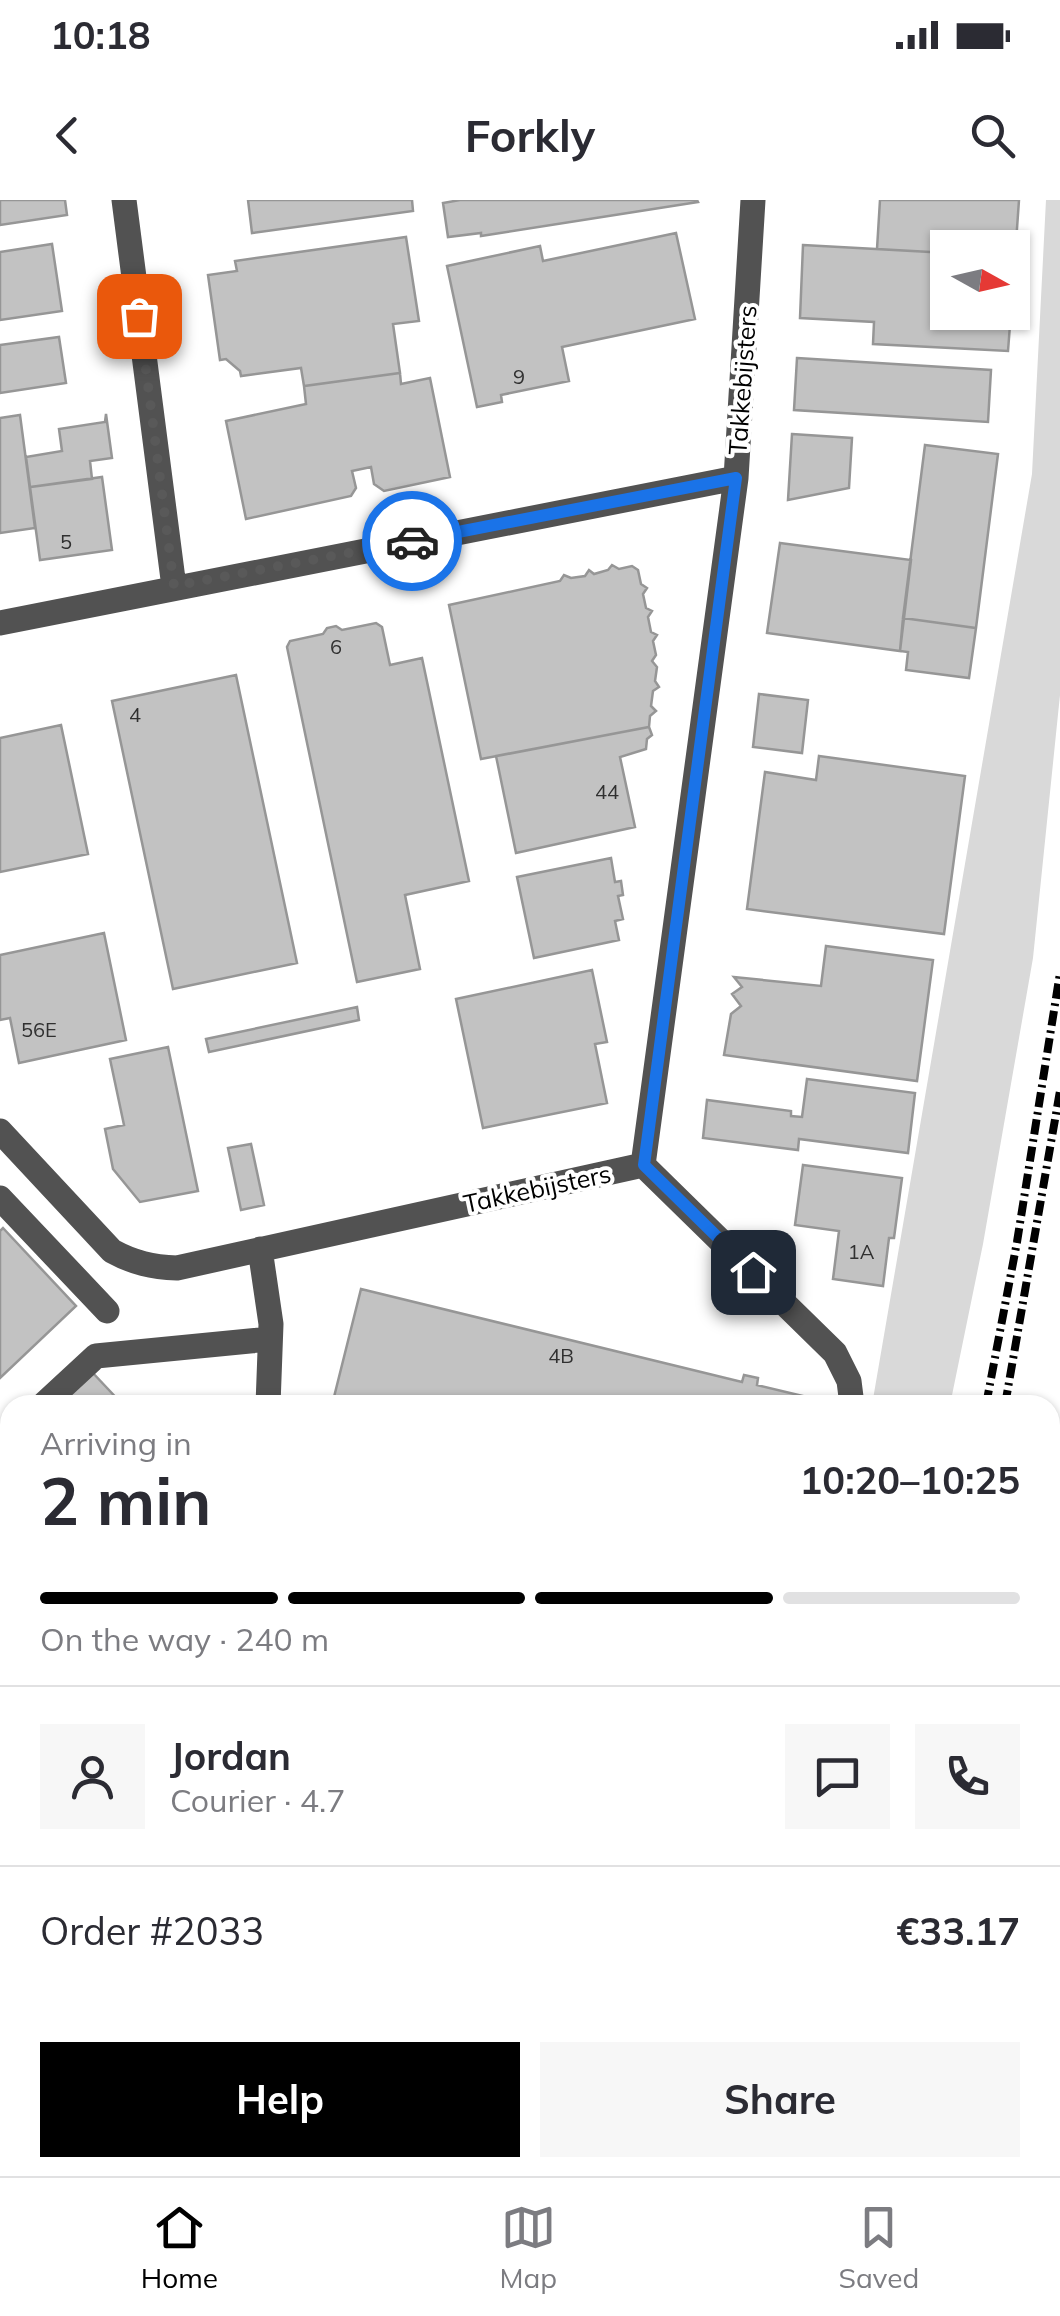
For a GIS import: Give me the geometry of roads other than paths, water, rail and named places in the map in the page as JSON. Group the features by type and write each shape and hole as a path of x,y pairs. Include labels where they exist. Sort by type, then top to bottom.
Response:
{"street":[{"path":"124,200 174,586"},
{"name":"Takkebijsters","path":"0,1132 112,1251 152,1267 177,1268 644,1165 736,478 753,200"},
{"path":"0,623 736,478"},
{"path":"644,1165 835,1353 850,1381 851,1395"},
{"path":"32,1166 0,1197 107,1311"},
{"path":"260,1250 270,1339 268,1395"},
{"path":"55,1395 96,1356 270,1339"}],"railway":[{"path":"988,1395 1060,973"},
{"path":"1007,1395 1060,1091"}]}
